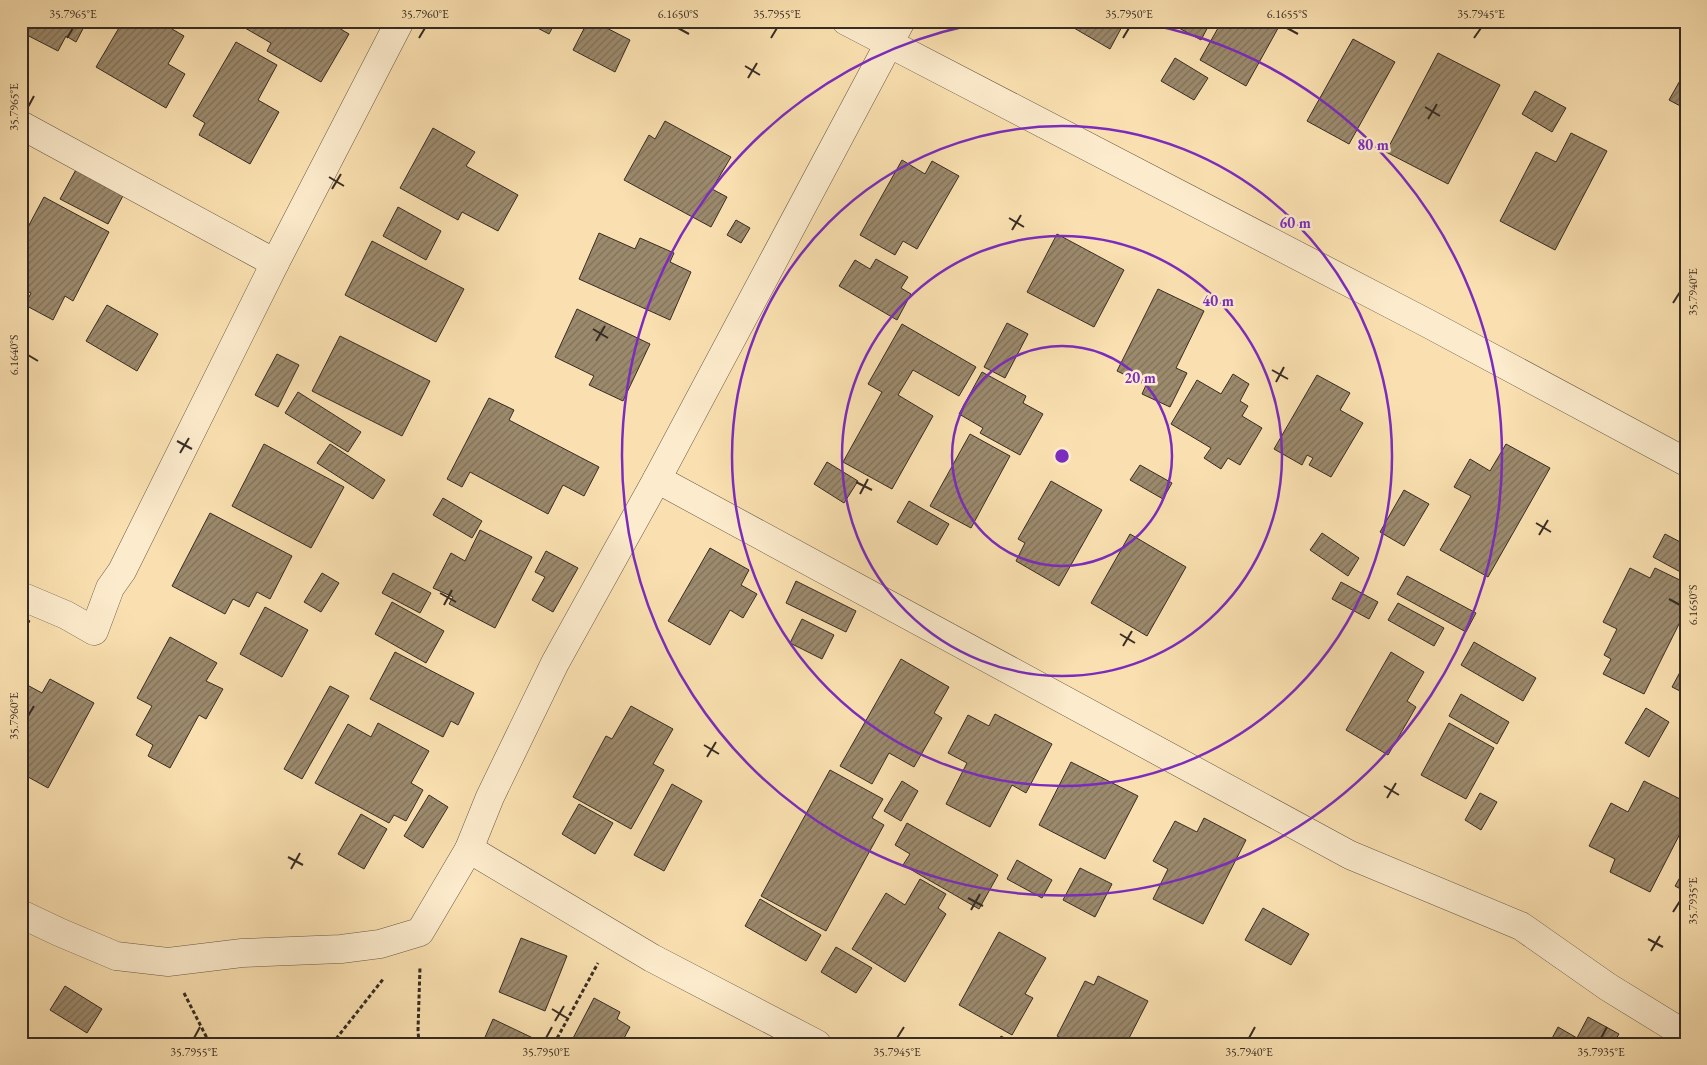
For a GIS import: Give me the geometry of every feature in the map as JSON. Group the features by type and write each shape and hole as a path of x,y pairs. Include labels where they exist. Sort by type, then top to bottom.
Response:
{"street":[{"path":"21,596 66,615 94,631 110,588 122,571 275,263 400,21"},
{"path":"846,21 895,33 1686,462"},
{"path":"21,914 116,956 168,962 242,954 341,949 380,944 420,932 469,849 498,780 555,663 657,479 895,33"},
{"path":"21,125 275,263"},
{"path":"657,479 1350,855 1521,926 1608,987 1686,1035"},
{"path":"469,849 660,962 817,1044"}],"path":[{"path":"419,1044 420,932"},
{"path":"554,1044 613,935"},
{"path":"168,962 210,1044"},
{"path":"332,1044 385,976"}],"building":[{"path":"21,21 87,21 76,42 66,36 58,51 21,32"},
{"path":"123,21 176,21 172,29 184,36 168,64 185,74 166,108 96,67"},
{"path":"249,21 327,21 349,34 321,82 267,51 271,43 245,28"},
{"path":"524,21 556,21 549,34"},
{"path":"588,21 593,21 630,40 615,72 573,50"},
{"path":"1062,21 1125,21 1110,49"},
{"path":"1166,21 1211,21 1201,40"},
{"path":"1222,21 1282,21 1246,86 1200,60"},
{"path":"1353,39 1395,62 1349,144 1307,121"},
{"path":"236,42 277,65 258,100 279,112 250,164 199,135 205,123 193,116"},
{"path":"1438,53 1500,85 1448,184 1386,152"},
{"path":"1175,58 1208,78 1194,100 1161,81"},
{"path":"1686,70 1686,109 1669,100"},
{"path":"1535,91 1566,108 1552,132 1522,114"},
{"path":"665,121 731,157 712,189 727,197 711,227 624,180 649,135 655,139"},
{"path":"433,128 475,152 466,166 518,195 498,231 462,212 458,220 400,188"},
{"path":"1571,133 1607,151 1555,250 1500,221 1536,152 1556,162"},
{"path":"902,160 925,174 932,161 959,176 917,249 903,241 895,255 860,235"},
{"path":"78,166 125,192 108,224 60,199"},
{"path":"44,197 109,232 73,301 65,296 53,320 25,305 31,293 21,288 21,240"},
{"path":"398,207 441,231 426,260 383,236"},
{"path":"736,220 750,228 741,243 727,235"},
{"path":"599,233 635,249 640,238 674,253 670,262 691,272 670,320 579,279"},
{"path":"1057,234 1124,270 1094,327 1027,292"},
{"path":"372,241 464,289 436,342 345,295"},
{"path":"876,259 908,277 901,288 911,294 897,320 839,286 855,260 870,269"},
{"path":"1158,289 1204,311 1176,368 1187,373 1170,407 1142,394 1146,385 1117,371"},
{"path":"107,305 158,334 137,371 86,341"},
{"path":"577,309 650,344 623,401 589,385 594,376 555,357"},
{"path":"1007,323 1028,334 1005,378 984,367"},
{"path":"902,324 976,367 959,396 913,370 898,395 933,416 892,489 843,462 882,392 868,384"},
{"path":"340,336 430,381 402,436 312,391"},
{"path":"277,354 299,365 278,407 255,395"},
{"path":"982,372 1026,396 1023,403 1043,414 1020,455 980,433 983,428 959,414"},
{"path":"1233,374 1249,384 1240,401 1248,406 1242,416 1262,428 1240,465 1228,458 1221,469 1204,458 1211,448 1171,424 1197,380 1221,394"},
{"path":"1317,375 1350,393 1340,410 1363,423 1331,477 1309,465 1313,458 1307,455 1302,465 1274,449"},
{"path":"298,392 361,432 348,452 285,413"},
{"path":"489,398 514,410 509,420 599,467 584,496 563,485 548,514 470,472 462,487 447,479"},
{"path":"970,434 1010,456 971,528 930,506"},
{"path":"264,444 344,487 311,548 232,506"},
{"path":"330,444 385,480 373,499 317,463"},
{"path":"1506,444 1550,468 1488,577 1440,550 1471,496 1454,487 1470,459 1490,471"},
{"path":"827,462 858,481 844,503 814,484"},
{"path":"1140,465 1172,483 1163,499 1130,480"},
{"path":"1051,481 1102,510 1059,586 1016,561 1025,543 1018,539"},
{"path":"1404,490 1429,504 1404,546 1380,532"},
{"path":"443,498 482,521 472,538 433,515"},
{"path":"909,501 949,524 937,545 897,522"},
{"path":"210,513 292,556 270,599 257,592 249,607 233,599 225,614 172,586"},
{"path":"480,530 532,557 495,628 449,604 453,597 433,588 451,553 465,561"},
{"path":"1322,533 1359,558 1348,576 1310,550"},
{"path":"1130,534 1186,567 1147,636 1091,603"},
{"path":"1665,534 1686,545 1686,575 1653,557"},
{"path":"710,548 749,570 741,585 757,594 743,618 730,610 710,645 668,621"},
{"path":"546,551 578,568 553,612 532,600 545,577 535,572"},
{"path":"1630,568 1650,578 1655,568 1686,583 1680,595 1686,598 1686,610 1644,694 1603,674 1611,659 1604,655 1617,629 1603,622"},
{"path":"322,573 339,583 321,612 304,602"},
{"path":"393,573 431,593 420,613 382,593"},
{"path":"1407,576 1476,613 1466,632 1397,594"},
{"path":"796,581 856,611 846,632 786,603"},
{"path":"1341,582 1378,602 1369,619 1332,599"},
{"path":"392,602 444,631 426,663 375,634"},
{"path":"1398,603 1444,628 1434,646 1388,620"},
{"path":"265,607 308,630 282,677 240,654"},
{"path":"21,616 30,621 21,635"},
{"path":"802,619 834,635 822,659 790,643"},
{"path":"170,637 217,663 206,681 223,689 206,719 199,715 170,768 148,756 153,745 136,735 152,706 137,698"},
{"path":"1474,642 1536,678 1523,701 1461,665"},
{"path":"395,652 474,693 458,725 451,721 443,737 370,699"},
{"path":"1391,652 1424,672 1407,701 1416,707 1388,755 1346,730"},
{"path":"901,659 949,687 934,713 942,718 914,767 889,753 872,784 840,766"},
{"path":"1686,661 1686,694 1672,687"},
{"path":"50,679 94,703 48,788 21,773 21,697 23,698 29,686 42,693"},
{"path":"330,686 349,696 302,779 284,769"},
{"path":"1461,694 1509,722 1497,744 1449,716"},
{"path":"631,706 673,729 653,764 664,770 631,829 573,797 606,736 612,739"},
{"path":"1646,708 1669,722 1649,757 1625,743"},
{"path":"995,714 1052,744 1026,793 1012,785 990,827 946,804 967,763 948,753 968,715 989,726"},
{"path":"378,723 429,751 411,783 423,790 406,821 394,815 389,823 315,783 348,724 371,737"},
{"path":"1449,723 1494,748 1466,799 1421,775"},
{"path":"1071,762 1138,796 1105,859 1039,825"},
{"path":"830,770 883,799 872,818 884,825 826,931 761,896"},
{"path":"902,781 918,791 901,821 884,811"},
{"path":"1644,781 1686,802 1686,822 1650,892 1610,872 1615,859 1589,846 1611,803 1628,812"},
{"path":"672,784 702,801 664,871 634,855"},
{"path":"1480,793 1497,802 1481,830 1465,820"},
{"path":"429,795 448,807 423,848 404,836"},
{"path":"579,804 613,823 595,854 562,834"},
{"path":"361,814 387,829 364,869 338,854"},
{"path":"1204,818 1246,840 1203,924 1153,899 1168,869 1153,861 1175,821 1197,832"},
{"path":"907,823 998,875 979,909 903,865 910,854 895,845"},
{"path":"1017,860 1052,880 1042,898 1007,879"},
{"path":"1686,867 1686,892 1675,886"},
{"path":"1080,868 1112,884 1095,917 1063,900"},
{"path":"920,879 946,894 938,908 946,914 905,982 852,949 886,893 905,905"},
{"path":"760,899 821,935 806,961 745,926"},
{"path":"1263,908 1309,934 1291,965 1245,940"},
{"path":"999,932 1046,958 1025,994 1033,998 1012,1035 959,1005"},
{"path":"521,938 567,956 545,1011 499,992"},
{"path":"836,947 872,968 856,993 821,972"},
{"path":"1098,976 1148,1001 1126,1044 1066,1044 1067,1041 1057,1036 1085,981 1094,985"},
{"path":"65,986 102,1009 87,1033 50,1010"},
{"path":"594,998 620,1012 617,1019 630,1027 622,1042 626,1044 570,1044"},
{"path":"1588,1017 1619,1034 1613,1044 1549,1044 1558,1027 1577,1038"},
{"path":"493,1019 535,1039 533,1044 482,1044"},
{"path":"1001,1036 1016,1044 997,1044"}]}
